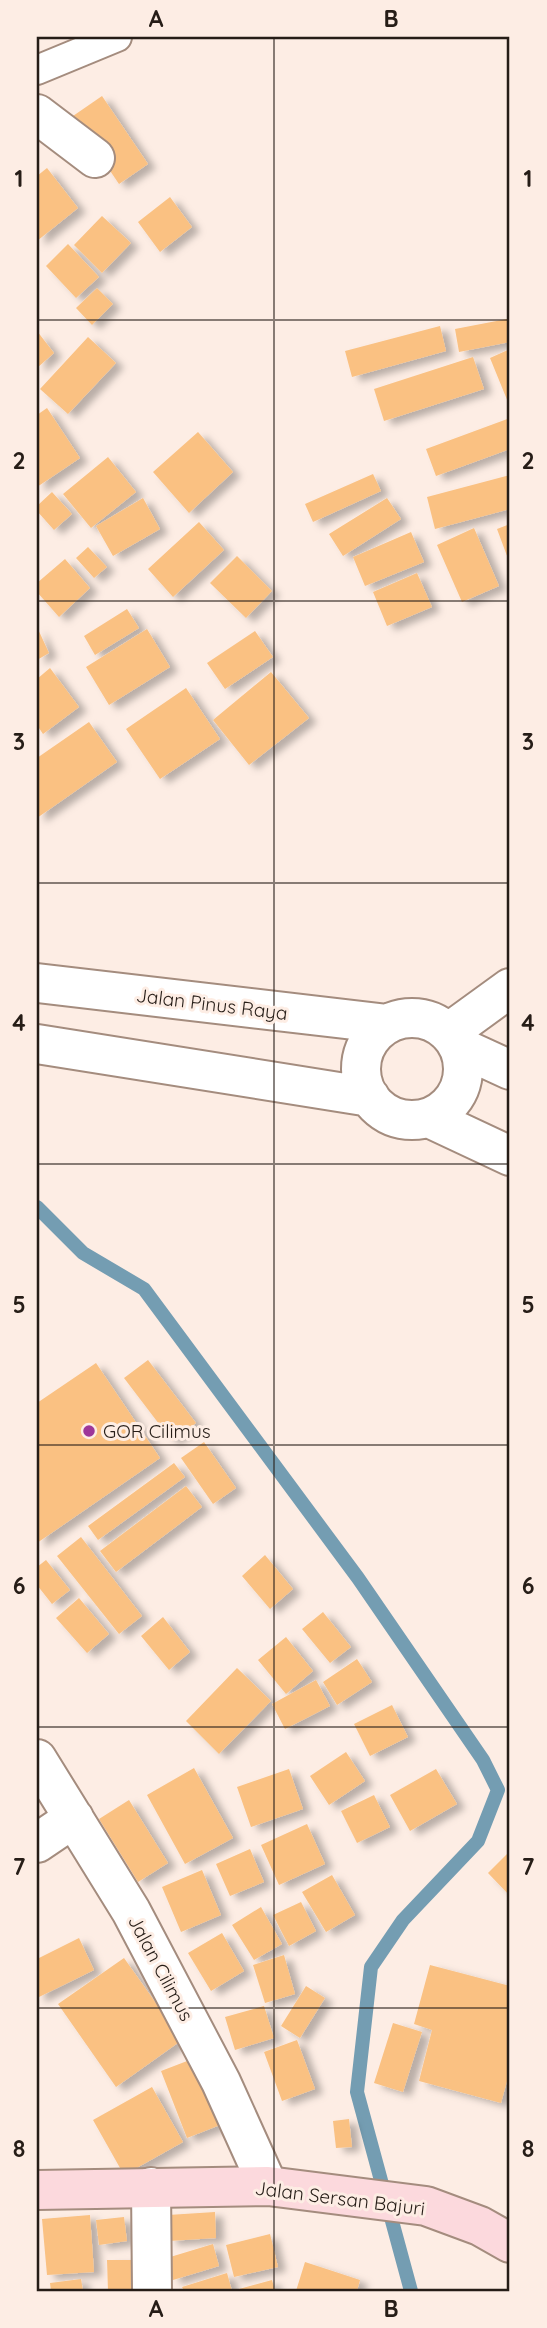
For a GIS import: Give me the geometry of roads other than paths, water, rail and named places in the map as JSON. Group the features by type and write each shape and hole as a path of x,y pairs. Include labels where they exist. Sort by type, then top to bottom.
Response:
{"main road":[{"name":"Jalan Sersan Bajuri","path":"37,2190 268,2186 418,2205 480,2225 510,2243"}],"street":[{"path":"37,114 94,158"},
{"name":"Jalan Pinus Raya","path":"37,983 388,1024 403,1019 420,1018 435,1024 453,1040 510,1070"},
{"path":"388,1024 368,1044 362,1057 363,1085 381,1110 396,1118 429,1118 444,1109 455,1096 462,1080 463,1062 453,1040 510,988"},
{"path":"37,1044 370,1097"},
{"path":"429,1118 510,1156"},
{"name":"Jalan Cilimus","path":"37,1759 137,1923 220,2082 268,2186"},
{"path":"37,1843 74,1818"},
{"path":"151,2187 152,2291"}],"lane":[{"path":"37,70 117,37"}],"waterway":[{"path":"37,1207 83,1253 144,1289 358,1578 483,1760 498,1790 478,1841 403,1920 371,1967 357,2092 411,2291"}],"place":[{"name":"GOR Cilimus","path":"89,1431"}]}
